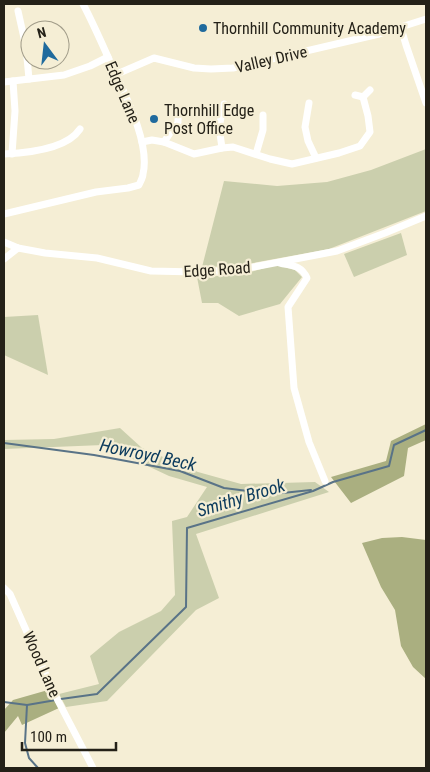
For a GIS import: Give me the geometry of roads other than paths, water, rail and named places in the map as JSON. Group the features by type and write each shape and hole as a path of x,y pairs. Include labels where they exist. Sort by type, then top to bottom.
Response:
{"street":[{"name":"Edge Lane","path":"4,214 96,192 139,185 143,176 142,142 136,122 117,74 83,4"},
{"path":"18,11 26,48 29,79"},
{"name":"Valley Drive","path":"117,74 154,58 194,68 211,70 233,68 379,34 426,19"},
{"path":"401,28 426,103"},
{"path":"4,82 64,75 90,66 108,57"},
{"path":"13,81 15,111 8,154 46,149 71,138 80,129"},
{"path":"363,97 370,90"},
{"path":"355,95 363,97"},
{"path":"142,142 152,140 164,142 194,154 233,147 292,164 360,146 370,132 363,97"},
{"path":"309,103 305,127 308,141 316,158"},
{"path":"222,148 220,127 224,104"},
{"path":"256,154 263,130 263,114"},
{"path":"164,142 178,123 178,117"},
{"name":"Edge Road","path":"4,242 18,248 45,253 98,258 151,271 197,272 238,270 337,251 426,216"},
{"path":"4,259 18,248"},
{"path":"277,262 296,266 303,270 307,278 288,307 294,388 309,442 325,481"},
{"name":"Wood Lane","path":"4,588 10,594 47,678 93,768"}],"waterway":[{"name":"Smithy Brook","path":"61,699 97,694 186,607 187,528 313,491 333,482 389,466 394,445 426,430"},
{"name":"Howroyd Beck","path":"4,443 94,455 180,471 224,488 273,494 311,490"},
{"name":"Smithy Brook","path":"4,702 27,705 56,700"},
{"path":"27,705 25,743 29,758 38,768"}],"place":[{"name":"Thornhill Community Academy","path":"203,28"},
{"name":"Thornhill Edge Post Office","path":"154,119"}]}
